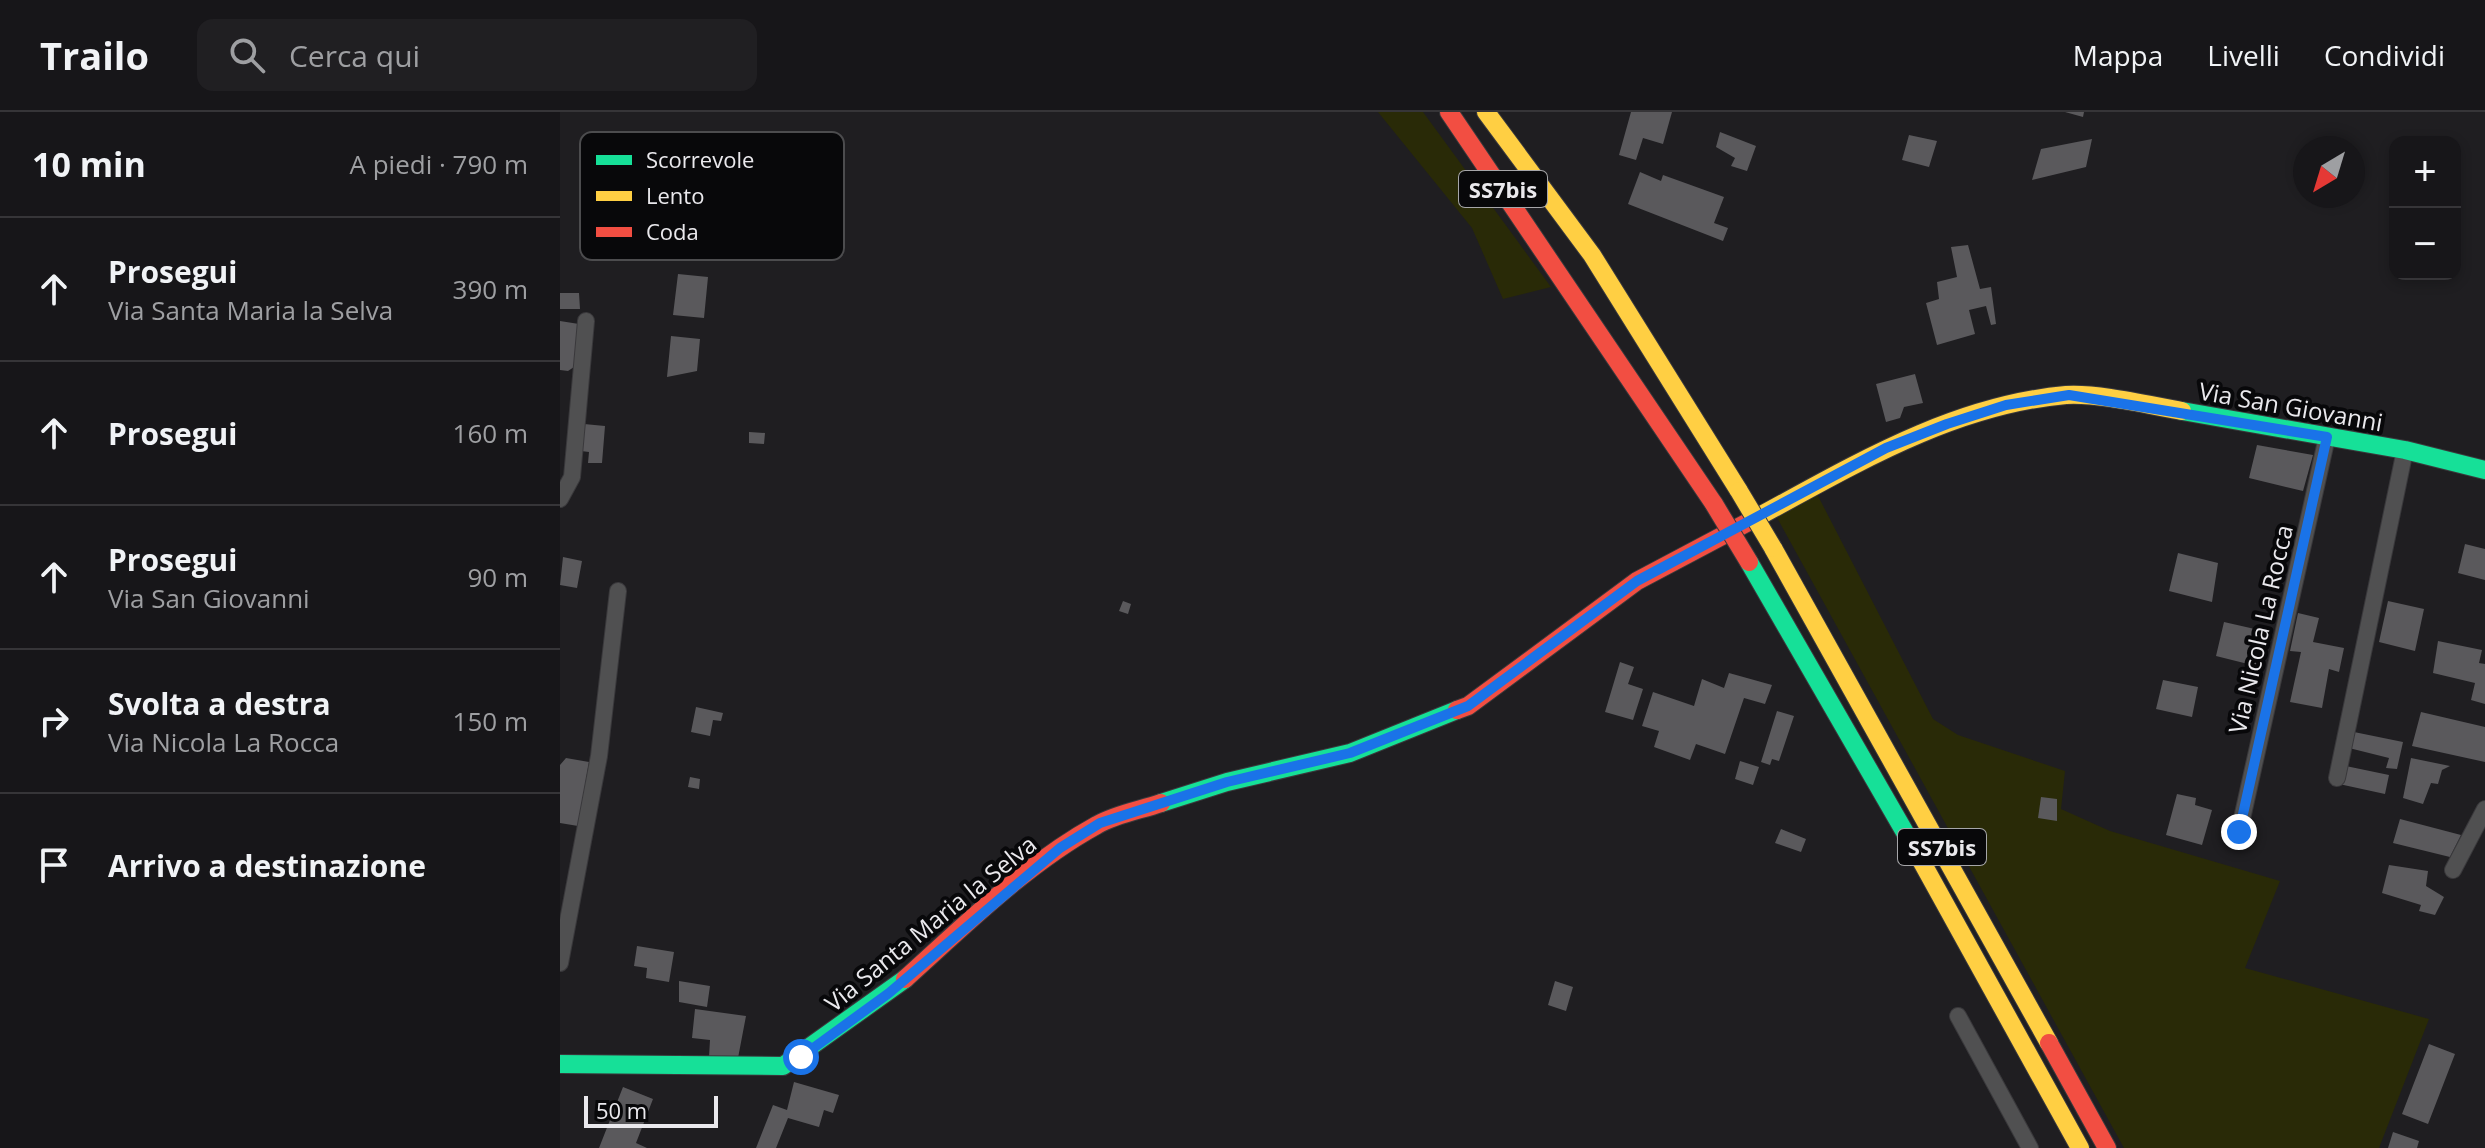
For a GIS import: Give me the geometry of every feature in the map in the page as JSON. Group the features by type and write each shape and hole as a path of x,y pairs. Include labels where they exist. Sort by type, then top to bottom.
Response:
{"main road":[{"name":"SS7bis","path":"1449,112 1557,267 1714,504 1964,934 2080,1148"},
{"name":"SS7bis","path":"1486,112 1592,255 1739,491 2107,1148"},
{"path":"1495,112 1516,150"},
{"name":"Via San Giovanni","path":"1697,549 1886,448 2006,405 2069,395 2405,450 2485,470"},
{"name":"Via Santa Maria la Selva","path":"560,1064 783,1066 889,993 1024,877 1100,823 1227,782 1350,753 1468,706 1637,581 1697,549"}],"street":[{"path":"560,499 572,477 586,321"},
{"name":"Via Nicola La Rocca","path":"2239,832 2327,437"},
{"path":"2337,778 2405,450"},
{"path":"560,963 599,756 618,591"},
{"path":"2453,870 2485,809"},
{"path":"1958,1016 2030,1148"}],"shaded area":[{"path":"1378,112 1423,112 1551,287 1503,299 1472,228"},
{"path":"1816,492 1933,719 1958,735 2065,771 2061,809 2110,831 2280,881 2245,968 2429,1019 2379,1148 2124,1148 1775,514"}],"building":[{"path":"1631,112 1672,112 1663,144 1643,138 1636,160 1619,155"},
{"path":"2065,112 2084,112 2083,117"},
{"path":"1720,132 1756,146 1747,171 1731,166 1735,158 1716,147"},
{"path":"1909,135 1937,141 1929,167 1902,160"},
{"path":"2092,139 2086,167 2032,180 2041,149"},
{"path":"1640,172 1661,181 1663,175 1724,197 1714,223 1728,228 1723,241 1628,204"},
{"path":"1968,245 1980,289 1991,287 1996,324 1991,325 1986,306 1969,310 1975,334 1937,345 1926,303 1939,299 1937,282 1957,277 1951,247"},
{"path":"678,274 708,277 704,318 673,315"},
{"path":"560,293 579,293 580,309 560,309"},
{"path":"560,321 579,324 574,367 568,371 560,370"},
{"path":"671,336 700,339 697,371 667,377"},
{"path":"1915,374 1923,403 1904,407 1900,418 1886,422 1876,384"},
{"path":"584,424 605,426 602,463 588,463 589,452 581,451"},
{"path":"749,432 765,433 764,444 749,443"},
{"path":"2257,445 2313,455 2303,491 2249,478"},
{"path":"2465,544 2485,549 2485,580 2458,573"},
{"path":"2178,553 2218,563 2212,602 2169,591"},
{"path":"563,557 582,561 577,588 560,585"},
{"path":"1123,601 1131,604 1128,614 1119,611"},
{"path":"2388,601 2424,609 2415,651 2379,642"},
{"path":"2298,613 2319,618 2313,642 2344,648 2339,672 2329,669 2322,708 2290,702 2301,652 2290,651"},
{"path":"2224,622 2268,632 2260,667 2216,656"},
{"path":"2438,641 2482,650 2479,663 2485,664 2485,704 2471,700 2475,683 2433,673"},
{"path":"1620,662 1634,667 1628,684 1643,689 1633,720 1605,712"},
{"path":"1729,673 1772,685 1765,704 1744,698 1725,754 1696,744 1690,760 1654,747 1659,731 1642,726 1653,692 1694,706 1702,679 1724,688"},
{"path":"2163,680 2198,687 2192,717 2156,709"},
{"path":"696,707 723,713 721,721 713,720 710,736 691,732"},
{"path":"1777,711 1794,716 1779,761 1772,759 1770,765 1761,762"},
{"path":"2421,712 2485,727 2485,762 2412,746"},
{"path":"2354,732 2403,742 2397,769 2386,768 2389,758 2349,748"},
{"path":"566,758 589,762 578,826 560,823 560,765"},
{"path":"2411,758 2450,766 2442,770 2438,784 2431,783 2423,804 2403,798"},
{"path":"1740,761 1759,767 1753,785 1735,779"},
{"path":"2341,765 2389,775 2385,794 2339,784"},
{"path":"690,777 700,779 699,789 688,787"},
{"path":"2177,794 2196,798 2195,805 2212,810 2202,845 2166,835"},
{"path":"2041,797 2057,799 2057,821 2038,818"},
{"path":"2400,819 2461,835 2450,857 2393,843"},
{"path":"1781,829 1806,839 1801,852 1775,843"},
{"path":"2389,865 2428,871 2426,886 2444,897 2435,915 2419,911 2421,905 2382,893"},
{"path":"637,946 674,952 669,982 646,978 647,968 634,966"},
{"path":"679,981 710,986 707,1007 679,1002"},
{"path":"1555,981 1573,987 1566,1011 1548,1005"},
{"path":"695,1009 746,1016 738,1058 709,1057 710,1040 692,1038"},
{"path":"2429,1044 2455,1054 2428,1124 2402,1114"},
{"path":"794,1082 839,1095 833,1113 824,1110 819,1127 788,1118 776,1148 756,1148 773,1105 787,1110"},
{"path":"623,1087 653,1099 636,1143 647,1148 599,1148"},
{"path":"2393,1132 2419,1141 2417,1148 2388,1148"}],"traffic: fast":[{"path":"2182,411 2405,450 2485,470"},
{"path":"1749,562 1918,855"},
{"path":"1161,803 1227,782 1350,753 1457,710"},
{"path":"560,1064 783,1066 905,979"}],"traffic: slow":[{"path":"1486,112 1592,255 1739,491"},
{"path":"1754,519 1904,441 1983,411 2066,395 2124,400 2182,411"},
{"path":"1739,491 1773,548"},
{"path":"1773,548 2049,1043"},
{"path":"1918,855 2080,1148"}],"traffic: jam":[{"path":"1449,112 1714,504"},
{"path":"1714,504 1749,562"},
{"path":"1457,710 1468,706 1637,581 1754,519"},
{"path":"905,979 997,896 1045,858 1104,821 1161,803"},
{"path":"2049,1043 2107,1148"}],"route":[{"path":"801,1057 889,993 975,916 1060,848 1100,823 1227,782 1350,753 1468,706 1637,581 1886,448 2006,405 2069,395 2153,406 2327,437 2239,832"}]}
